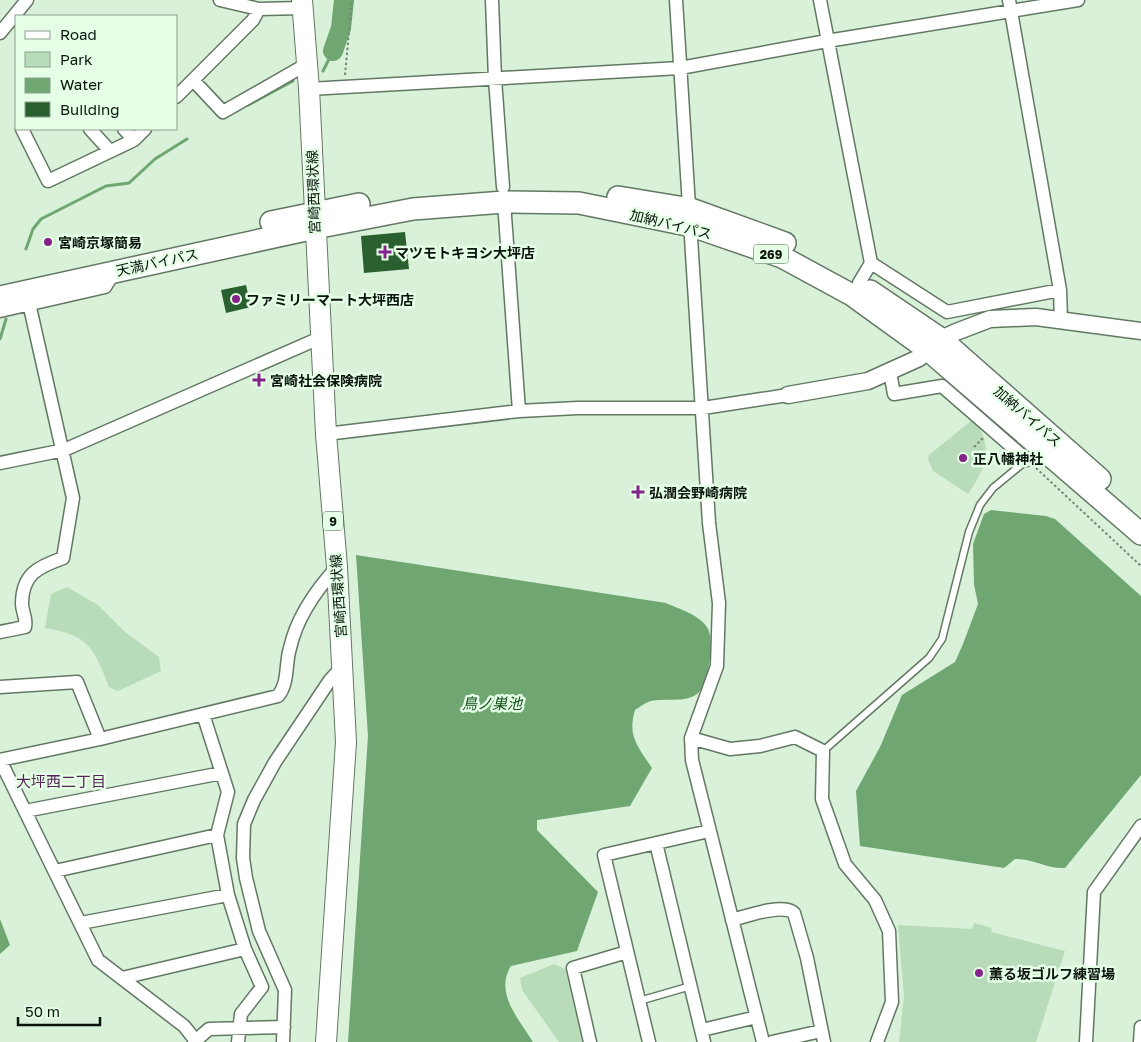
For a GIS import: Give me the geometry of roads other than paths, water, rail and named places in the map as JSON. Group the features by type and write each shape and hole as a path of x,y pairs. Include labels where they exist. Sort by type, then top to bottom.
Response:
{"highway":[{"name":"加納バイパス","path":"315,220 414,195 504,194 691,217 787,244 859,283 1141,516"},
{"name":"加納バイパス","path":"691,217 790,262 852,295 934,345 1141,534"},
{"name":"天満バイパス","path":"0,297 115,271 315,220"},
{"name":"天満バイパス","path":"0,282 315,220"}],"main road":[{"name":"宮崎西環状線","path":"302,4 309,89 326,434 337,567 346,742 326,1042"}],"street":[{"path":"16,15 27,0"},
{"path":"220,0 259,9 302,4"},
{"path":"492,0 495,78 520,410"},
{"path":"676,0 709,523 719,604 717,666 691,738 692,760 763,1042"},
{"path":"820,0 872,263 859,283"},
{"path":"309,89 680,68 1010,6 1078,0"},
{"path":"1010,6 1060,290 1061,320"},
{"path":"178,95 253,20 259,9"},
{"path":"0,33 15,16"},
{"path":"193,80 223,112 307,64"},
{"path":"22,130 48,181 134,140 144,130"},
{"path":"91,130 110,151"},
{"path":"125,130 134,140"},
{"path":"872,263 947,312 1060,290"},
{"path":"0,310 105,287 115,271"},
{"path":"0,632 25,627 26,620 22,606 23,591 29,577 40,566 63,558 73,498 64,450 52,412 29,303"},
{"path":"326,434 520,410 703,408 846,386 890,372 919,358 934,345 990,319 1013,316 1061,320 1141,331"},
{"path":"0,463 64,450 322,336"},
{"path":"890,372 894,394 942,386 1027,460"},
{"path":"284,1026 209,1030 195,1041 184,1026 98,960 0,760 100,739 278,696 284,689 290,648 301,618 322,583 337,567"},
{"path":"283,1042 285,990 259,931 244,868 244,824 254,800 275,762 330,680 342,667"},
{"path":"0,687 77,682 100,739"},
{"path":"203,714 228,792 217,836 228,896 245,949 262,988 241,1014 238,1042"},
{"path":"691,738 730,749 760,746 796,737 823,750 822,799 845,864 875,900 889,931 892,1002 877,1042"},
{"path":"26,811 222,773"},
{"path":"1086,1042 1094,892 1141,826"},
{"path":"649,1042 604,855 709,831"},
{"path":"55,871 217,836"},
{"path":"656,843 703,1036 757,1017"},
{"path":"81,924 228,896"},
{"path":"732,920 779,909 789,909 794,913 807,958 822,1036 772,1042"},
{"path":"122,978 245,949"},
{"path":"590,1042 573,968 627,952"},
{"path":"1140,1042 1141,1027"}],"lane":[{"path":"823,750 929,658 942,639 969,532 980,505 993,488 1027,460"},
{"path":"639,1001 691,986"}],"water":[{"path":"991,510 1046,516 1055,519 1141,596 1141,775 1065,868 1015,859 1004,868 860,846 856,791 880,747 902,695 955,662 978,604 974,584 973,544 984,514"},
{"name":"鳥ノ巣池","path":"356,555 666,603 695,616 708,629 711,644 709,663 704,682 697,694 681,699 651,701 635,710 632,727 635,741 652,768 630,806 537,820 537,830 598,892 577,951 511,966 506,976 505,986 510,1006 533,1042 348,1042 368,736"},
{"path":"0,919 10,945 0,954"}],"waterway":[{"path":"333,51 341,28 344,0"},
{"path":"323,71 333,51"},
{"path":"248,105 293,81"},
{"path":"26,249 33,229 41,219 106,186 129,183 155,159 187,139"},
{"path":"0,339 6,319"}],"place":[{"name":"宮崎京塚簡易","path":"48,242"},
{"name":"マツモトキヨシ大坪店","path":"385,252"},
{"name":"ファミリーマート大坪西店","path":"236,299"},
{"name":"宮崎社会保険病院","path":"259,380"},
{"name":"正八幡神社","path":"963,458"},
{"name":"弘潤会野崎病院","path":"638,492"},
{"name":"薫る坂ゴルフ練習場","path":"979,973"}],"district":[{"name":"大坪西二丁目","path":"61,781"}]}
